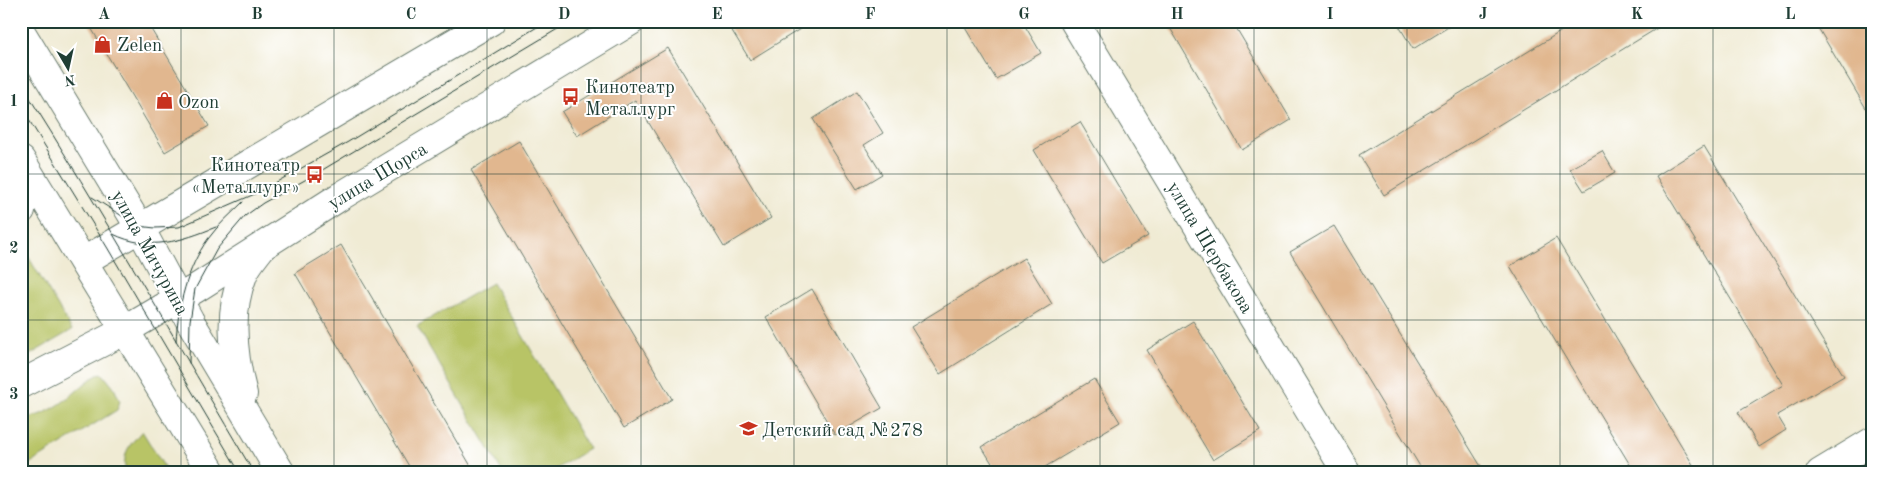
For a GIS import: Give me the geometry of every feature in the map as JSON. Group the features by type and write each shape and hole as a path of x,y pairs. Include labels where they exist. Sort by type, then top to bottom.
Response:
{"main road":[{"path":"84,261 491,21"},
{"name":"улица Щорса","path":"21,384 124,330 178,299 260,249 341,196 630,21"},
{"name":"улица Щербакова","path":"1074,21 1347,473"},
{"name":"улица Мичурина","path":"21,32 140,228 178,299 281,473"},
{"path":"21,160 212,473"},
{"path":"21,164 24,197 21,210"},
{"path":"249,419 235,366 235,321 237,294 243,273 260,249"},
{"path":"1820,473 1873,441"}],"green space":[{"path":"23,248 72,330 21,360 21,249"},
{"path":"492,283 589,449 549,473 503,473 417,326"},
{"path":"102,373 114,388 120,401 117,410 21,469 21,419 44,413 54,408"},
{"path":"142,431 168,473 130,473 125,468 125,456 131,444"}],"building":[{"path":"87,21 146,21 209,126 165,152"},
{"path":"726,21 813,21 750,60"},
{"path":"961,21 1022,21 1041,53 996,79"},
{"path":"1166,21 1232,21 1291,120 1242,150"},
{"path":"1396,21 1458,21 1413,49"},
{"path":"1578,21 1669,21 1384,195 1359,155"},
{"path":"1814,21 1873,21 1873,120"},
{"path":"668,48 771,218 724,247 635,100 577,136 562,112"},
{"path":"857,91 883,133 864,145 882,174 857,189 813,119"},
{"path":"1080,122 1148,236 1102,263 1034,150"},
{"path":"519,141 672,399 624,428 471,170"},
{"path":"1704,146 1844,376 1777,415 1786,430 1759,447 1738,412 1783,385 1656,176"},
{"path":"1602,151 1615,173 1584,191 1570,169"},
{"path":"1334,226 1485,473 1424,473 1290,252"},
{"path":"1556,238 1698,473 1635,473 1510,266"},
{"path":"341,245 475,473 413,473 295,273"},
{"path":"1024,258 1052,304 940,374 911,327"},
{"path":"812,289 882,408 835,435 766,317"},
{"path":"1193,321 1260,431 1213,460 1147,350"},
{"path":"1094,379 1120,422 1035,473 998,473 982,447"}],"tram line":[{"path":"92,197 138,226 155,228 179,227 257,193 348,142 547,21"},
{"path":"189,363 190,321 195,289 217,249 245,216 263,203 314,175 571,21"},
{"path":"21,84 110,229 254,473"},
{"path":"21,107 107,247 240,473"},
{"path":"176,341 181,301 194,262 212,234 243,202"},
{"path":"113,234 140,242 153,243 190,237 216,227"}],"place":[{"name":"Zelen","path":"103,44"},
{"name":"Кинотеатр Металлург","path":"571,97"},
{"name":"Ozon","path":"164,101"},
{"name":"Кинотеатр «Металлург»","path":"314,175"},
{"name":"Детский сад №278","path":"748,429"}]}
